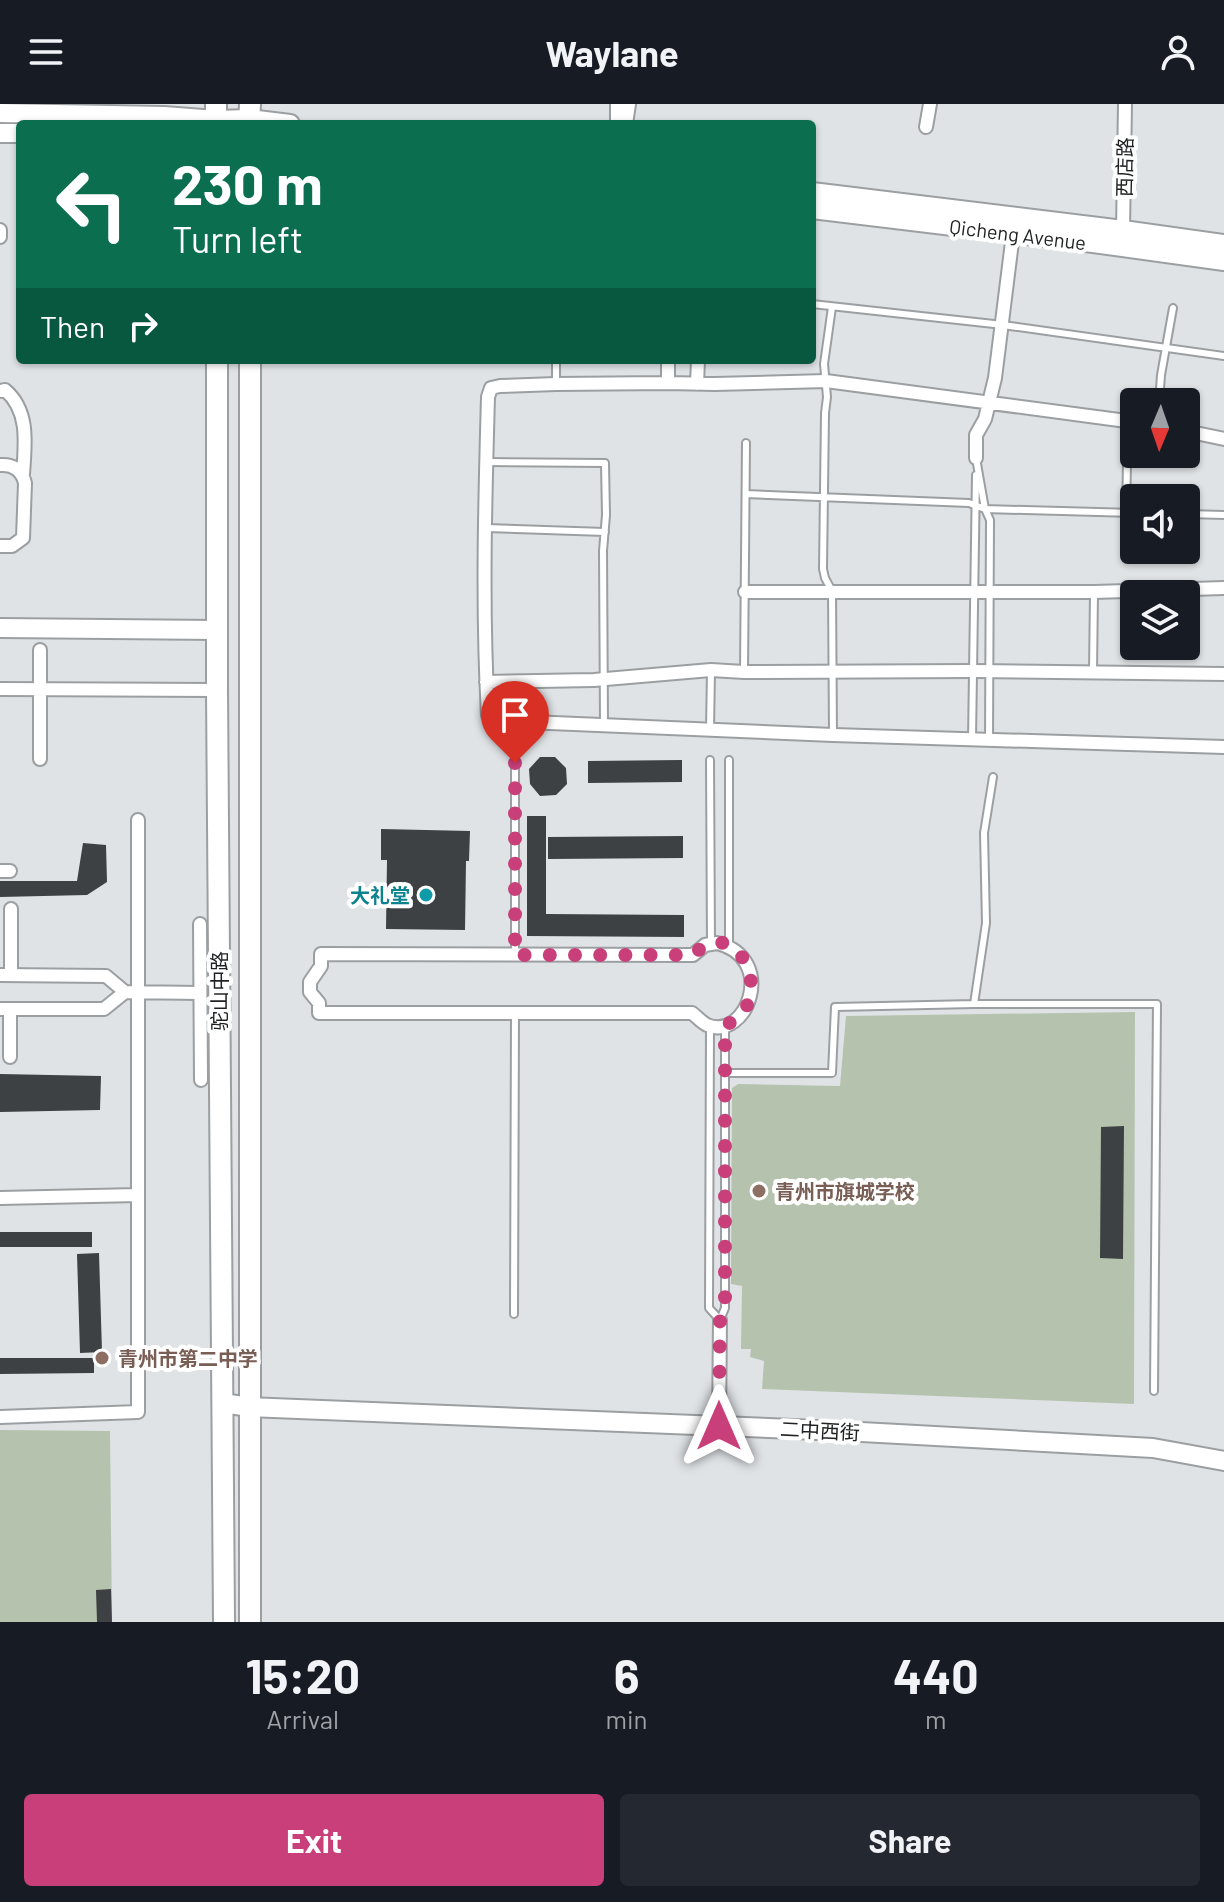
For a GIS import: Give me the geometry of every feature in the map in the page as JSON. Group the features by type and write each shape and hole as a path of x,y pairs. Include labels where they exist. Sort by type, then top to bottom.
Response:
{"main road":[{"name":"驼山中路","path":"217,364 224,1622"},
{"name":"驼山中路","path":"250,364 250,1622"}],"street":[{"path":"926,127 930,104"},
{"name":"西店路","path":"1123,230 1125,104"},
{"path":"0,113 249,116 270,120"},
{"name":"Qicheng Avenue","path":"816,192 1224,244"},
{"name":"Qicheng Avenue","path":"816,209 1224,261"},
{"path":"0,230 0,237"},
{"path":"976,458 976,435 985,419 995,378 1013,234"},
{"path":"668,364 668,383"},
{"path":"697,384 698,364"},
{"path":"1120,420 826,381 556,384 491,388 486,462 488,715 505,721 710,730 1224,747"},
{"path":"0,391 5,390 11,395 25,426 23,538 12,546 0,546"},
{"path":"1200,434 1224,439"},
{"path":"0,464 10,464 23,474"},
{"path":"745,592 990,593 1224,588"},
{"path":"0,628 217,630"},
{"path":"40,650 40,759"},
{"path":"486,682 594,680 711,670 1224,674"},
{"path":"0,689 217,690"},
{"path":"0,1417 138,1412 138,1195 132,992 138,820"},
{"path":"11,909 5,975 106,976 132,992 200,993"},
{"path":"200,924 201,1080"},
{"path":"717,943 729,946 748,965 752,991 742,1014 716,1027 704,1024 692,1013 319,1013 319,1003 310,992 310,982 321,966 321,954 515,955 693,955 705,945 717,943"},
{"path":"10,1057 5,1009 104,1009 132,992"},
{"path":"0,1198 138,1195"},
{"path":"719,1426 720,1320"},
{"name":"二中西街","path":"222,1403 250,1407 1153,1448 1224,1461"}],"lane":[{"path":"816,305 1003,325 1224,356"},
{"path":"832,307 824,364 827,397 823,569 832,591 833,735"},
{"path":"1160,388 1173,308"},
{"path":"556,364 556,384"},
{"path":"744,672 746,443"},
{"path":"972,739 976,458"},
{"path":"976,458 985,509 990,520 989,740"},
{"path":"486,462 605,463 604,725"},
{"path":"746,494 969,503 985,509 1120,513"},
{"path":"1200,514 1224,515"},
{"path":"486,528 605,532"},
{"path":"1093,673 1094,592"},
{"path":"710,730 711,670"},
{"path":"710,760 711,943"},
{"path":"729,760 729,946"},
{"path":"515,763 515,955"},
{"path":"974,1004 986,923 984,833 993,777"},
{"path":"710,826 729,827"},
{"path":"725,1073 832,1073 835,1007 1157,1004 1154,1391"},
{"path":"514,1314 515,1013"},
{"path":"710,1026 709,1308 720,1320 725,1308 725,1025"}],"green space":[{"path":"1135,1012 1134,1404 762,1389 764,1361 750,1357 751,1349 741,1349 742,1286 731,1284 732,1088 738,1084 840,1086 846,1016"},
{"path":"0,1430 110,1431 112,1622 0,1622"}],"building":[{"path":"540,757 555,757 566,768 567,784 556,795 540,796 530,784 529,769"},
{"path":"682,760 682,782 588,783 588,761"},
{"path":"527,816 546,816 546,914 684,915 684,937 527,936"},
{"name":"大礼堂","path":"381,829 470,831 469,861 466,861 465,930 386,929 387,860 381,860"},
{"path":"683,836 683,858 548,859 548,837"},
{"path":"83,843 106,845 107,882 87,895 0,897 0,881 77,881"},
{"path":"0,1074 101,1076 100,1110 0,1112"},
{"path":"1124,1126 1123,1259 1100,1258 1101,1127"},
{"path":"0,1232 92,1232 92,1247 0,1247"},
{"path":"99,1253 102,1352 80,1353 77,1254"},
{"path":"0,1358 94,1358 94,1373 0,1374"},
{"path":"111,1589 112,1622 97,1622 96,1590"}],"place":[{"name":"大礼堂","path":"426,895"},
{"name":"青州市旗城学校","path":"759,1191"},
{"name":"青州市第二中学","path":"102,1358"}],"route":[{"path":"515,763 515,955 693,955 705,945 717,943 729,946 748,965 752,991 748,1003 742,1014 725,1025 725,1308 720,1320 719,1426"}]}
